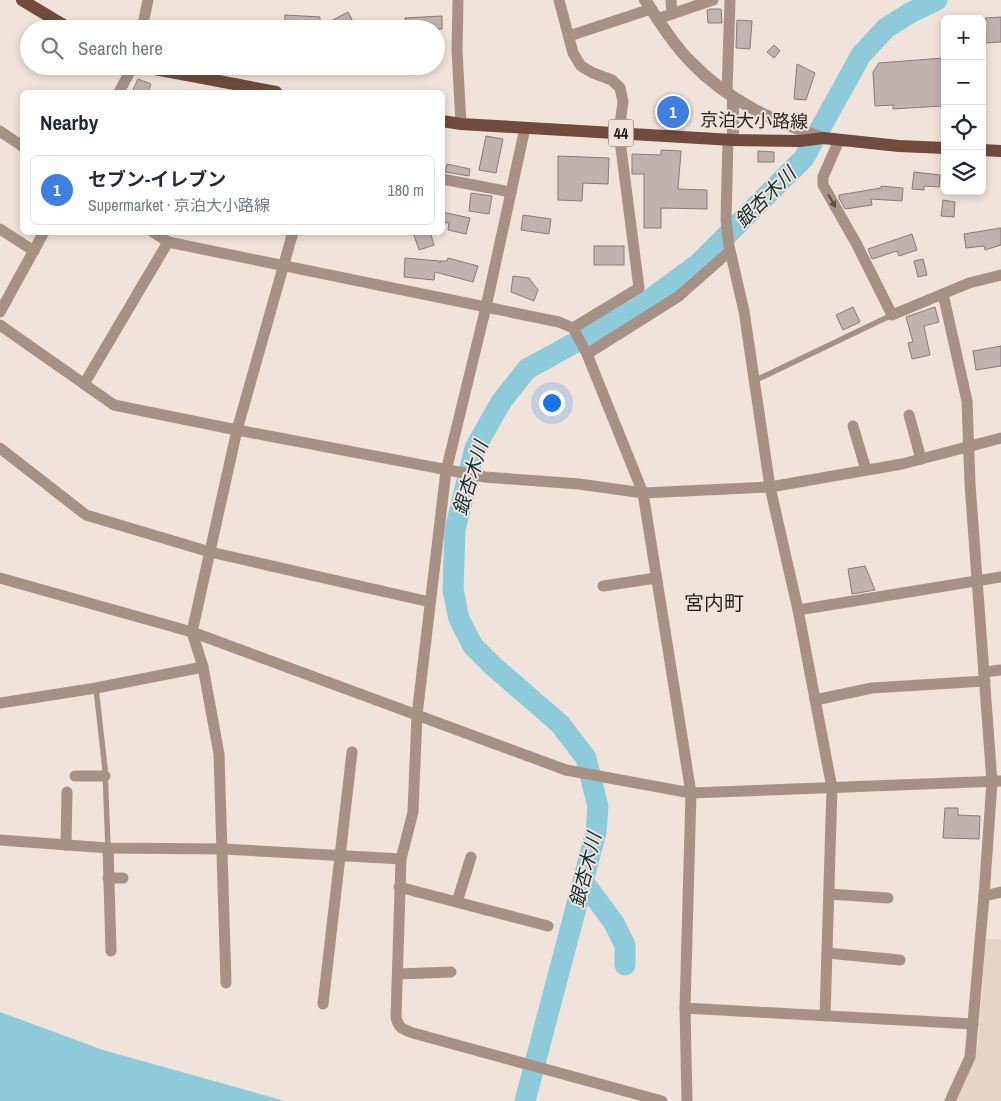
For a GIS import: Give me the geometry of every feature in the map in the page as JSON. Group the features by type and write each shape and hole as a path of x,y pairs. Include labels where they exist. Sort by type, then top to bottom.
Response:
{"main road":[{"path":"22,0 55,20"},
{"path":"186,75 265,90"},
{"name":"京泊大小路線","path":"445,121 731,140 803,136 941,148"},
{"path":"986,150 1001,151"}],"street":[{"path":"144,20 148,0"},
{"path":"458,0 457,50 461,124"},
{"path":"560,0 573,53 581,66 612,80 620,88 623,101 619,133 639,288 573,328"},
{"path":"671,0 672,14"},
{"path":"569,36 651,9 672,14 713,0"},
{"path":"730,0 731,140 726,220 729,248 744,311 770,487 798,610 832,788 825,1016"},
{"path":"651,9 690,62 730,94 803,136"},
{"path":"120,90 128,75"},
{"path":"525,128 486,307 446,471 417,715 413,812 401,859 396,1017 398,1025 403,1030 662,1101"},
{"path":"0,131 20,145"},
{"path":"831,139 823,185 856,243 892,315 969,283 1001,275"},
{"path":"445,181 511,192"},
{"path":"0,229 34,251"},
{"path":"0,312 42,235"},
{"path":"158,235 168,242 559,322 573,328 587,354 643,493 691,793 685,1008 686,1101"},
{"path":"226,983 219,754 203,667 192,632 237,430 293,235"},
{"path":"84,384 168,242"},
{"path":"587,354 679,296 729,248"},
{"path":"943,294 967,401 968,445 985,676 997,781 984,896 970,1057 950,1101"},
{"path":"0,325 114,405 446,471 485,477 580,484 643,493 770,487 902,464 968,445 1001,438"},
{"path":"909,415 921,459"},
{"path":"853,426 866,470"},
{"path":"0,448 86,515 210,552 430,602"},
{"path":"798,610 1001,577"},
{"path":"0,578 192,632 566,770 605,778 691,793 997,781"},
{"path":"603,586 656,578"},
{"path":"0,703 96,688 203,667"},
{"path":"815,700 872,688 985,676 1001,670"},
{"path":"323,1004 352,752"},
{"path":"75,776 105,776"},
{"path":"66,845 67,792"},
{"path":"0,840 108,848 223,850 401,859"},
{"path":"108,848 110,951"},
{"path":"456,902 471,857"},
{"path":"108,878 123,878"},
{"path":"399,887 548,926"},
{"path":"984,896 1001,892"},
{"path":"829,894 888,898"},
{"path":"827,953 900,960"},
{"path":"398,974 451,972"},
{"path":"685,1008 973,1024"}],"lane":[{"path":"754,381 892,315"},
{"path":"96,688 105,776 108,848"}],"shaded area":[{"path":"986,939 1001,940 1001,1101 954,1101 978,1045"}],"water":[{"path":"0,1012 103,1050 285,1101 0,1101"}],"building":[{"path":"721,9 722,23 708,23 707,10"},
{"path":"348,12 352,20 333,20"},
{"path":"285,15 320,17 320,20 285,20"},
{"path":"442,16 442,20 405,20 405,18"},
{"path":"1001,17 1001,42 986,43 986,18"},
{"path":"737,20 752,21 750,49 736,48"},
{"path":"774,45 780,51 774,58 767,52"},
{"path":"941,58 941,106 893,109 893,105 875,106 873,72 879,63"},
{"path":"797,64 815,73 806,100 794,99"},
{"path":"138,79 151,84 149,90 133,90"},
{"path":"662,98 684,99 683,125 661,125"},
{"path":"486,136 503,139 496,173 479,170"},
{"path":"661,150 681,151 678,189 707,190 707,209 661,208 661,228 644,228 644,174 632,174 632,154 661,155"},
{"path":"758,151 774,152 774,162 758,162"},
{"path":"558,156 609,158 608,184 583,183 582,201 558,200"},
{"path":"447,164 470,169 469,176 445,172"},
{"path":"914,172 940,175 939,187 924,186 924,190 912,189"},
{"path":"881,186 903,188 902,201 871,199 872,205 845,209 839,198 839,195 881,188"},
{"path":"471,193 492,196 489,214 469,211"},
{"path":"943,200 955,202 954,217 941,216"},
{"path":"445,213 470,218 466,234 448,230 449,223 445,222"},
{"path":"523,215 551,219 549,234 521,230"},
{"path":"1001,228 1001,245 985,250 984,246 966,248 964,234"},
{"path":"912,234 917,250 899,256 897,251 872,259 868,249"},
{"path":"414,235 431,235 434,245 419,250"},
{"path":"594,246 624,246 624,265 594,265"},
{"path":"405,258 439,261 440,263 440,261 447,261 448,258 478,266 473,282 435,272 434,280 404,277"},
{"path":"923,259 927,275 918,277 914,261"},
{"path":"513,276 529,278 538,290 534,301 511,292"},
{"path":"853,307 860,322 843,330 836,315"},
{"path":"935,307 939,322 924,326 930,355 912,359 908,343 913,342 906,317"},
{"path":"1001,346 1001,366 976,370 973,351"},
{"path":"865,566 875,590 852,594 848,569"},
{"path":"945,808 958,808 958,815 980,816 979,839 943,838"}],"waterway":[{"name":"銀杏木川","path":"525,1101 596,832 598,807 586,758 560,724 493,666 473,646 459,619 453,590 455,530 475,448 501,402 527,369 638,308 698,264 804,158 861,55 886,28 910,13 937,0"},
{"path":"583,881 614,923 625,945 625,965"}],"place":[{"name":"セブン-イレブン","path":"673,112"}],"district":[{"name":"宮内町","path":"714,603"}]}
